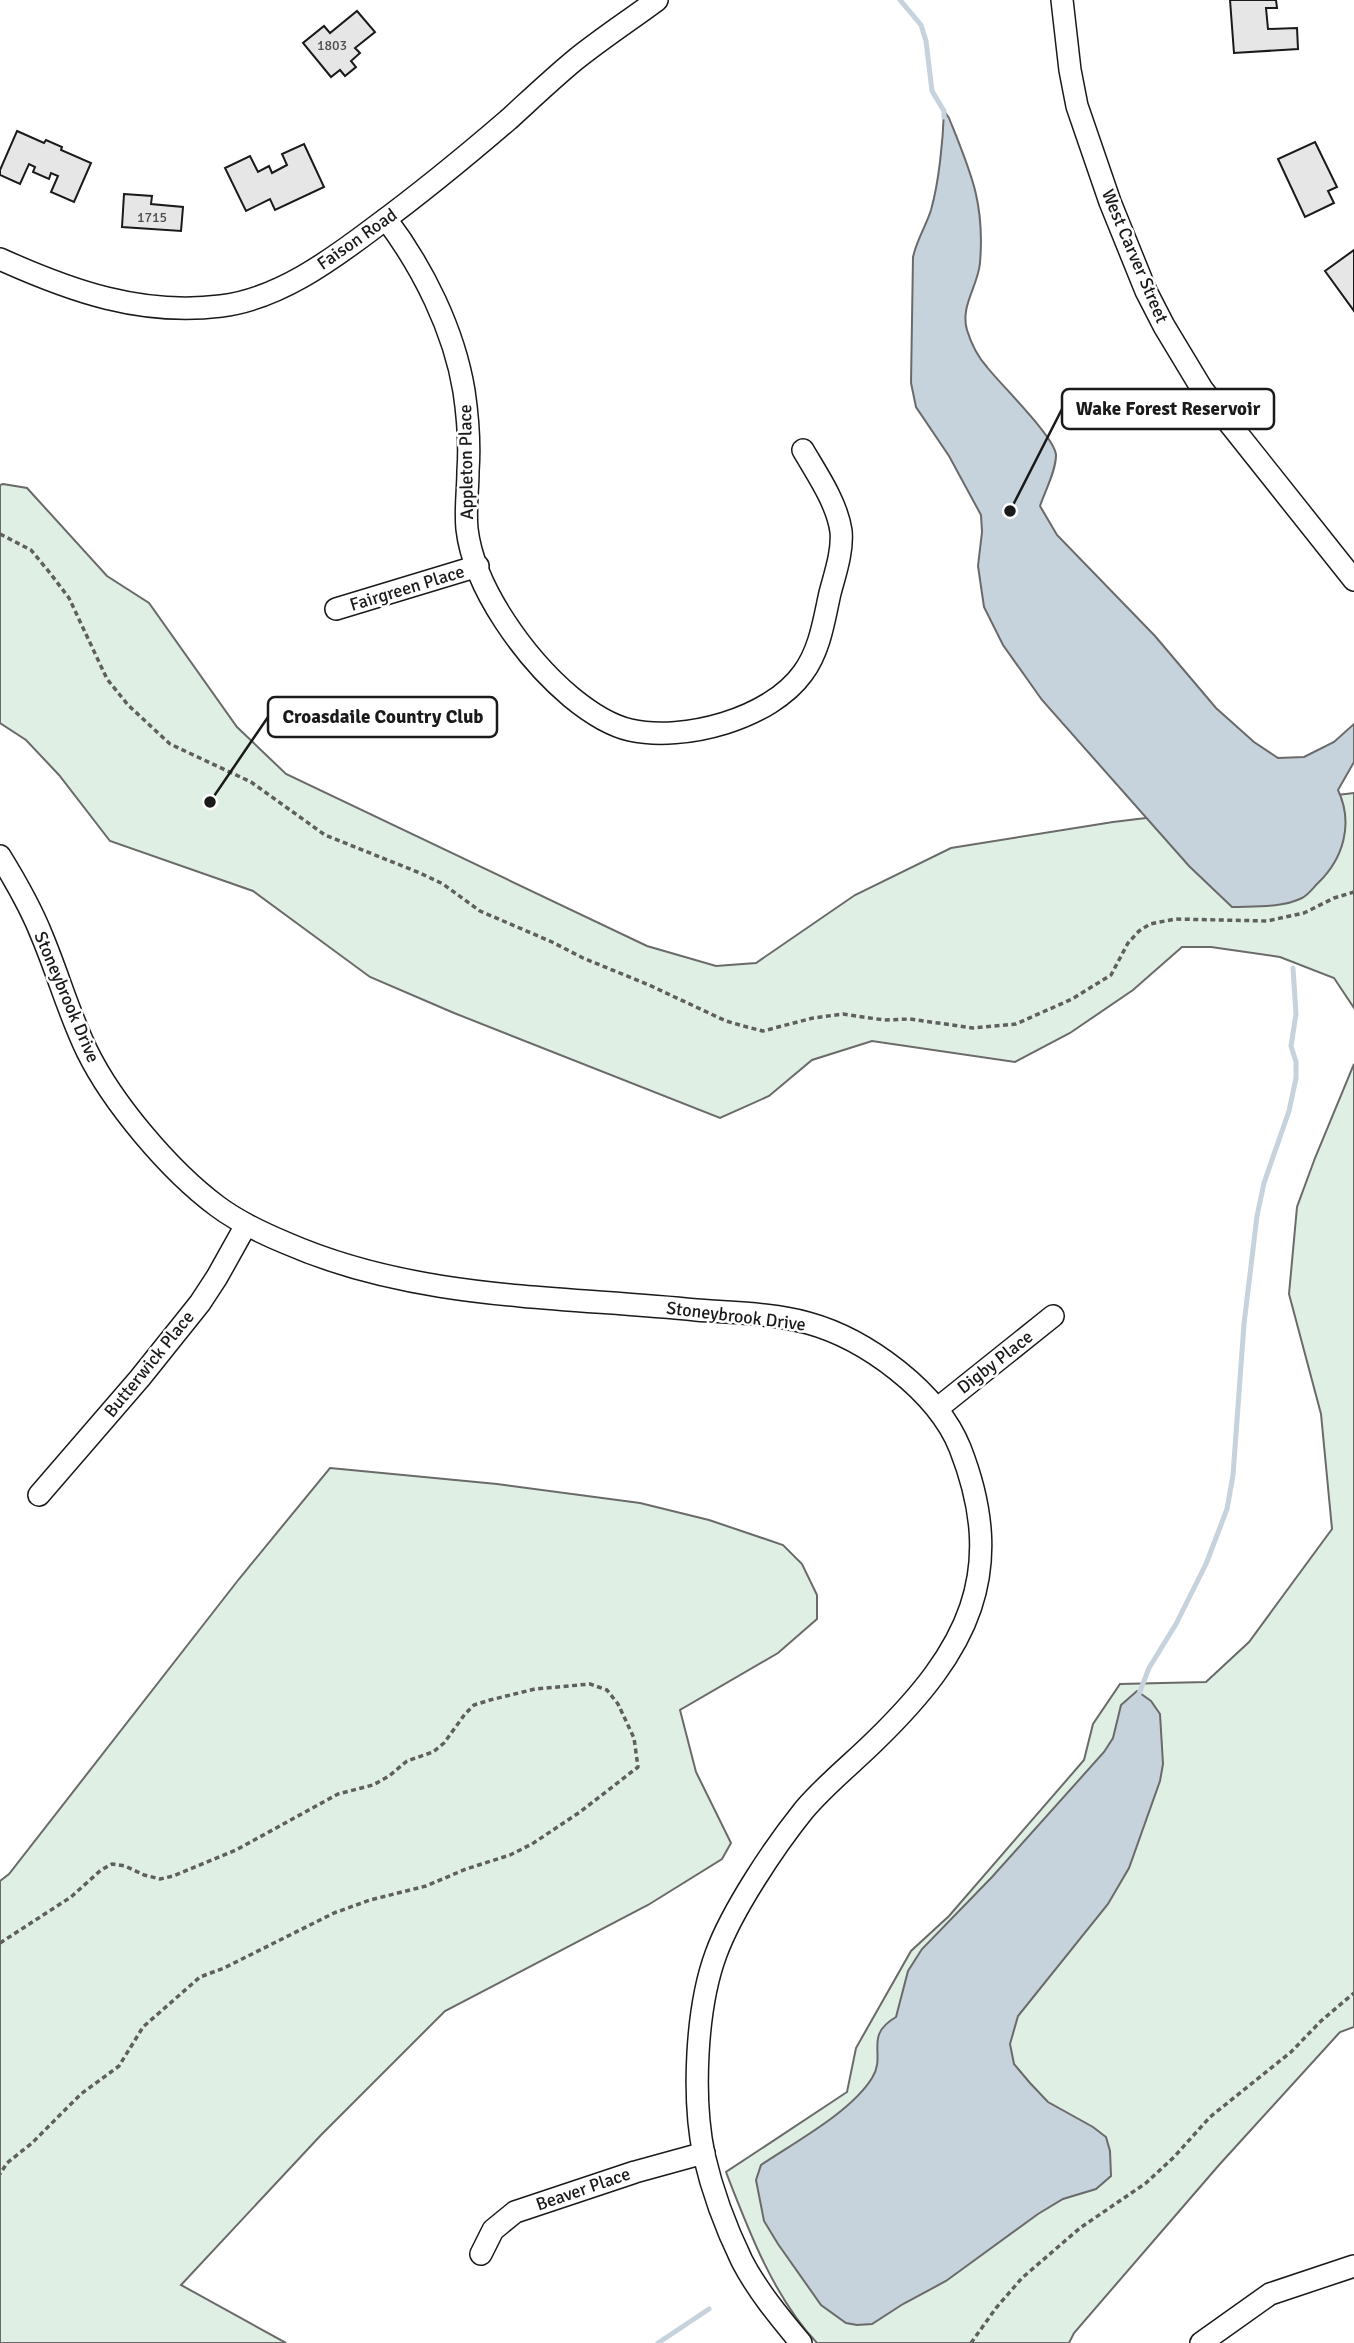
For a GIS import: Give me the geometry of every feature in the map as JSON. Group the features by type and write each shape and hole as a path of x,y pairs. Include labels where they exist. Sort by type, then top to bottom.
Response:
{"street":[{"name":"Faison Road","path":"0,259 107,300 138,306 222,306 261,296 344,251 507,121 575,60 657,0"},
{"name":"West Carver Street","path":"1062,0 1077,106 1114,213 1152,303 1202,389 1354,580"},
{"name":"Appleton Place","path":"386,219 414,259 428,286 458,366 469,444 467,531 478,566 494,602 531,657 572,697 603,719 628,730 669,733 747,716 791,687 812,659 839,556 841,532 837,516 803,450"},
{"name":"Fairgreen Place","path":"336,609 478,566"},
{"name":"Stoneybrook Drive","path":"0,856 31,911 75,1025 105,1083 141,1130 181,1173 216,1206 246,1225 305,1251 364,1272 421,1284 498,1295 650,1305 807,1322 833,1332 875,1355 909,1380 937,1408 958,1443 979,1509 982,1532 981,1558 973,1599 961,1633 937,1674 898,1718 804,1810 732,1919 707,1980 701,2020 699,2090 704,2153 726,2222 742,2261 801,2343"},
{"name":"Butterwick Place","path":"39,1495 140,1378 200,1303 246,1225"},
{"name":"Digby Place","path":"937,1408 1053,1316"},
{"name":"Beaver Place","path":"481,2254 493,2230 515,2212 635,2172 704,2153"},
{"path":"1201,2343 1270,2294 1354,2266"}],"path":[{"path":"0,534 31,550 50,573 69,598 107,679 128,705 170,744 251,782 324,835 420,873 443,884 480,911 726,1021 747,1027 763,1031 813,1018 843,1014 884,1020 910,1019 973,1028 1016,1024 1072,999 1111,975 1128,943 1150,924 1175,919 1267,921 1304,913 1321,903 1354,891"},
{"path":"0,1943 71,1897 101,1870 112,1864 160,1879 173,1876 236,1850 338,1794 373,1785 407,1761 433,1752 444,1743 464,1714 474,1705 535,1689 590,1685 607,1690 618,1704 634,1738 638,1767 580,1812 532,1844 510,1855 425,1886 370,1900 334,1913 224,1968 200,1977 143,2026 119,2066 81,2094 32,2143 7,2163 0,2174"},
{"path":"971,2343 1022,2278 1080,2228 1146,2183 1210,2117 1291,2052 1321,2021 1354,1993"}],"green space":[{"path":"0,485 27,488 107,576 149,603 237,727 286,774 647,946 716,966 756,963 855,895 951,848 1113,822 1354,793 1354,1008 1334,978 1280,957 1211,947 1182,947 1133,990 1070,1033 1015,1062 872,1041 812,1060 769,1096 720,1118 370,977 253,891 110,841 59,775 26,740 0,723"},
{"path":"1354,1064 1354,2027 1340,2032 1219,2165 1074,2333 1069,2343 817,2343 775,2284 753,2239 726,2172 847,2092 856,2048 911,1951 949,1916 1084,1760 1093,1724 1120,1684 1206,1682 1249,1642 1332,1529 1321,1414 1289,1294 1297,1207"},
{"path":"330,1468 497,1484 640,1503 709,1520 783,1545 802,1564 817,1595 817,1619 778,1653 680,1710 696,1772 731,1843 722,1859 648,1905 445,2011 321,2135 181,2285 286,2343 0,2343 0,1881 9,1874 239,1579"}],"shaded area":[{"path":"944,111 970,172 980,223 980,263 966,313 967,330 984,363 1047,436 1053,447 1056,455 1054,468 1040,506 1057,535 1155,636 1216,708 1254,742 1278,758 1304,757 1334,742 1354,724 1354,762 1338,790 1345,816 1340,852 1327,874 1302,898 1277,905 1232,907 1189,866 1042,700 1003,645 984,607 978,566 981,515 949,456 916,407 911,383 913,257 934,199"},
{"path":"1137,1691 1151,1701 1160,1714 1163,1764 1160,1781 1129,1868 1108,1904 1018,2016 1010,2044 1014,2064 1048,2102 1106,2137 1110,2151 1111,2176 1096,2189 1063,2199 1038,2214 946,2281 872,2324 846,2323 821,2305 764,2221 756,2180 761,2165 821,2126 863,2091 876,2070 880,2031 896,2017 908,1971 922,1949 992,1877 1104,1752 1113,1738 1121,1705"}],"building":[{"path":"1230,0 1276,0 1277,8 1266,8 1268,29 1297,28 1298,49 1234,53"},
{"path":"357,11 375,32 355,48 360,53 351,61 356,67 345,76 340,70 331,77 303,43 324,26 330,33"},
{"path":"17,131 44,143 46,140 91,163 74,202 51,192 58,176 51,173 49,179 33,172 35,167 29,164 20,184 0,175"},
{"path":"1315,142 1337,187 1328,191 1334,203 1305,217 1278,159"},
{"path":"304,144 324,187 275,210 270,199 246,211 225,168 250,156 258,172 269,166 272,173 287,165 282,154"},
{"path":"124,194 152,196 151,204 183,207 181,231 122,227"},
{"path":"1354,250 1354,311 1325,271"}],"waterway":[{"path":"900,0 921,25 926,41 932,91 944,111 944,117"},
{"path":"1137,1699 1149,1668 1176,1624 1206,1564 1227,1509 1233,1475 1244,1324 1257,1216 1264,1183 1289,1111 1296,1078 1296,1062 1291,1046 1296,1014 1293,968"},
{"path":"658,2343 709,2309"}],"place":[{"name":"Wake Forest Reservoir","path":"1010,511"},
{"name":"Croasdaile Country Club","path":"210,802"}]}
